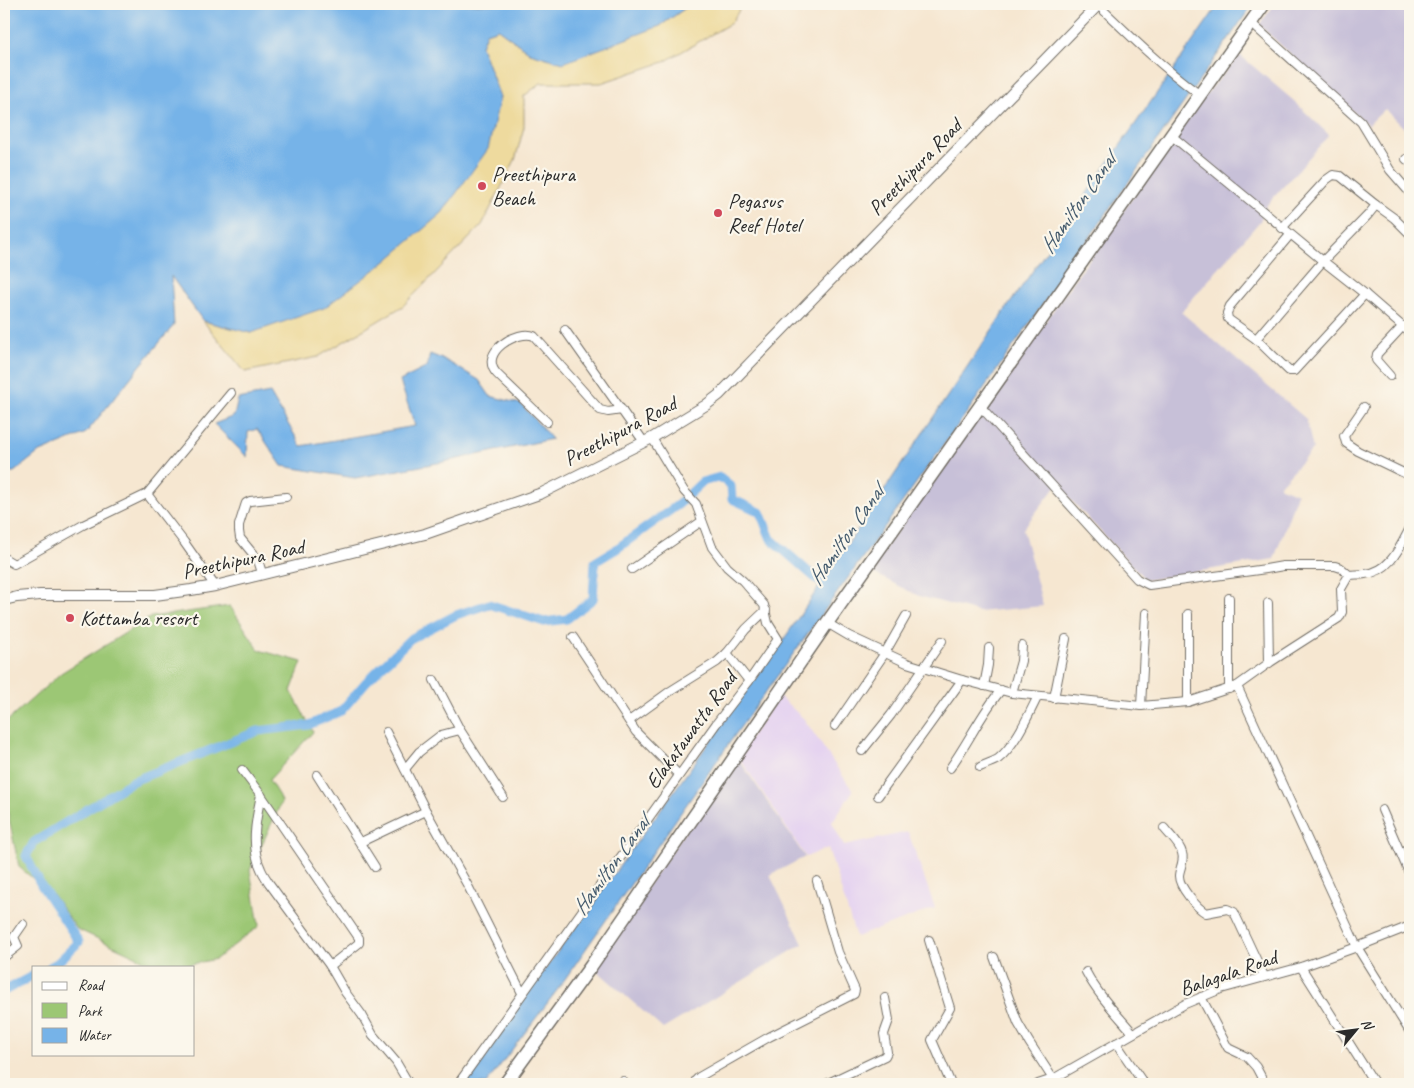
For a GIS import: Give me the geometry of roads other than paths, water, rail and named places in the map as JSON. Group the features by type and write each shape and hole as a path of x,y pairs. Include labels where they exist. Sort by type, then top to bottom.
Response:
{"main road":[{"path":"505,1084 591,966 827,623 1172,136 1199,93 1264,4"}],"street":[{"path":"1099,4 1166,69 1199,93"},
{"name":"Preethipura Road","path":"4,600 40,595 155,596 215,586 326,560 425,534 542,493 648,440 706,405 718,395 1099,4"},
{"path":"1251,23 1361,122 1390,170 1410,193"},
{"path":"1172,136 1290,235 1366,294 1410,333"},
{"path":"1282,228 1326,180 1333,176 1340,176 1394,218 1410,234"},
{"path":"1256,338 1323,261 1376,205"},
{"path":"1290,235 1230,306 1227,313 1228,319 1256,338 1289,371 1294,372 1366,294"},
{"path":"1390,376 1376,360 1377,354 1403,326"},
{"path":"566,330 622,410 648,440 684,491 696,504 712,547 727,567 761,600 766,610 746,629 727,653 717,662 669,692 629,721"},
{"path":"547,422 492,369 492,356 496,349 523,334 534,336 600,410 608,412 622,410"},
{"path":"4,558 14,564 83,525 147,494 231,393"},
{"path":"980,406 1137,579 1149,585 1284,566 1335,566 1348,574 1366,574 1381,570 1397,554 1410,528"},
{"path":"1364,407 1344,436 1346,443 1410,476"},
{"path":"147,494 189,548 215,586"},
{"path":"262,574 258,560 240,538 239,525 246,503 286,497"},
{"path":"632,569 702,521"},
{"path":"827,623 849,636 907,663 1012,693 1141,706 1188,702 1233,687 1339,618 1342,612 1341,589 1348,574"},
{"path":"1229,598 1233,687 1358,947 1410,1032"},
{"path":"1268,604 1269,663"},
{"name":"Elakatawatta Road","path":"458,1084 778,639 768,623 766,610"},
{"path":"1141,706 1146,613"},
{"path":"1188,614 1188,702"},
{"path":"834,726 885,653 906,616"},
{"path":"573,638 636,732 679,775"},
{"path":"1054,698 1066,639"},
{"path":"862,751 891,716 942,641"},
{"path":"1012,693 1021,662 1022,646"},
{"path":"984,686 988,665 988,648"},
{"path":"727,653 749,681"},
{"path":"434,680 460,730 503,796"},
{"path":"878,796 962,680"},
{"path":"950,768 1001,690"},
{"path":"980,766 998,759 1009,747 1020,731 1038,696"},
{"path":"405,769 419,752 441,735 460,730"},
{"path":"386,732 426,811 468,886 522,993"},
{"path":"242,770 359,938 359,943 330,966"},
{"path":"317,775 375,867"},
{"path":"261,795 255,828 256,849 260,868 330,966 373,1035 396,1062 409,1084"},
{"path":"1382,810 1410,874"},
{"path":"360,842 426,811"},
{"path":"1164,828 1183,854 1179,879 1189,896 1199,909 1206,913 1227,909 1234,912 1264,976"},
{"path":"695,1084 698,1077 854,994 855,990 838,952 817,880"},
{"path":"4,957 18,946 14,937 23,924"},
{"name":"Balagala Road","path":"1038,1084 1053,1079 1185,1004 1201,997 1264,976 1301,967 1410,926"},
{"path":"929,940 950,1008 945,1020 936,1031 932,1040 951,1084"},
{"path":"994,957 1018,1023 1053,1079"},
{"path":"1301,967 1375,1084"},
{"path":"1086,972 1093,986 1103,999 1133,1033"},
{"path":"1201,997 1228,1048 1247,1057 1256,1067 1264,1084"},
{"path":"826,1084 885,1056 887,1052 884,1034 889,1020 885,998"},
{"path":"1116,1043 1144,1084"}],"water":[{"path":"4,4 691,4 660,26 563,63 530,53 498,29 486,33 481,46 500,97 488,149 442,213 385,262 324,308 251,333 203,321 171,276 174,325 86,433 38,453 14,472 4,472"},
{"path":"1219,4 1253,4 968,411 737,732 558,989 486,1084 462,1084 784,639 1004,312"},
{"path":"430,354 445,360 479,380 490,396 521,404 552,439 355,478 282,466 257,429 248,432 247,457 214,424 234,416 238,399 270,393 301,446 415,426 400,381 427,367"}],"waterway":[{"name":"Hamilton Canal","path":"52,966 79,942 41,885 26,856 34,842 133,781 258,731 309,725 341,711 366,682 410,639 456,615 489,604 544,622 567,619 593,599 595,562 679,504 702,482 720,477 731,486 732,499 760,512 771,539 829,590"},
{"path":"4,991 32,976"}],"place":[{"name":"Preethipura Beach","path":"482,186"},
{"name":"Pegasus Reef Hotel","path":"718,213"},
{"name":"Kottamba resort","path":"70,618"}]}
